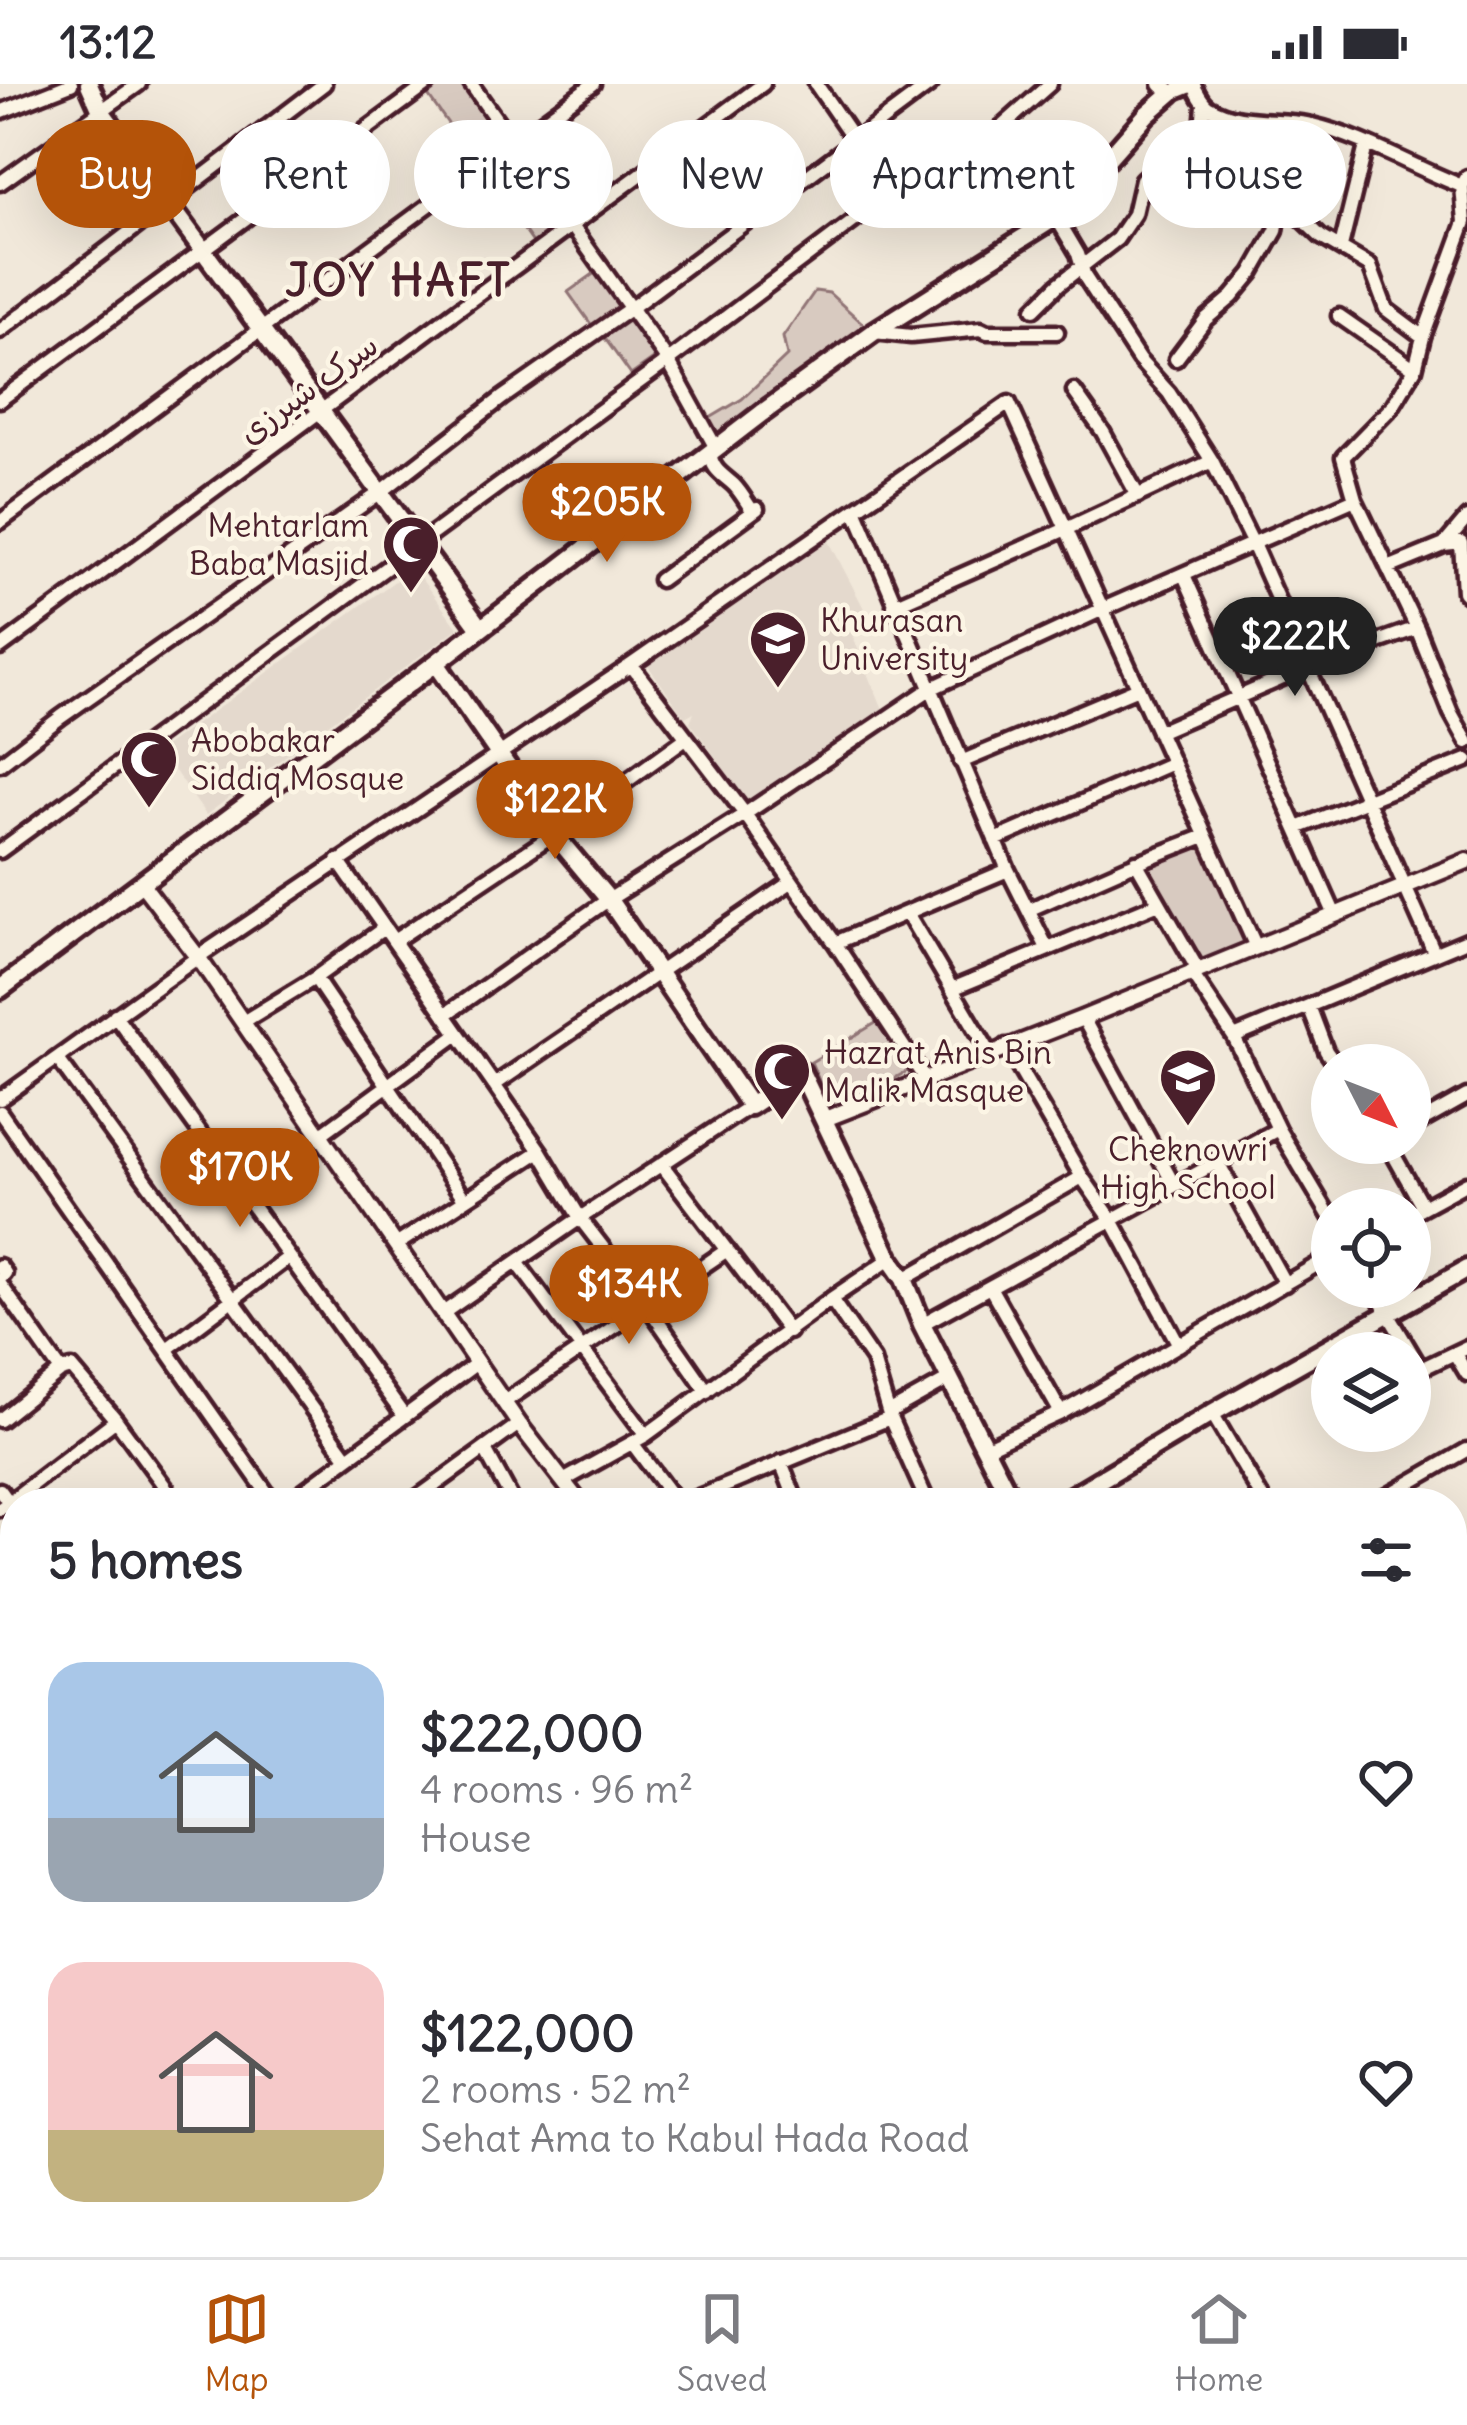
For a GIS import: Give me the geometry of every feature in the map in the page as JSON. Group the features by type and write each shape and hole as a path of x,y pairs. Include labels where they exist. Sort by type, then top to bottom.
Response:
{"main road":[{"path":"89,84 108,120"},
{"path":"1118,147 1166,88"},
{"path":"187,228 480,628"},
{"path":"0,989 874,332 1038,228"},
{"path":"436,663 554,834 609,900 750,1106 801,1072 1006,1488"},
{"path":"1086,1488 1467,1269"}],"street":[{"path":"0,112 71,84"},
{"path":"0,183 139,84"},
{"path":"196,179 323,84"},
{"path":"0,400 428,84"},
{"path":"471,84 497,120"},
{"path":"544,120 593,84"},
{"name":"سرک شیرزی","path":"613,197 763,84"},
{"path":"816,84 841,120"},
{"path":"881,120 931,84"},
{"path":"1010,120 1050,84"},
{"path":"1166,88 1193,84 1204,105 1203,120"},
{"path":"1204,105 1238,119 1311,125 1464,181 1466,223 1415,369 1392,407 1343,457 1355,500 1467,742"},
{"path":"1342,247 1369,146"},
{"path":"0,764 61,716 381,493 502,398 631,308 830,157"},
{"path":"1034,310 1117,239 1134,214 1142,179"},
{"path":"0,523 414,217"},
{"path":"0,331 132,228"},
{"name":"سرک شیرزی","path":"0,648 571,228"},
{"path":"575,228 668,361 713,450 710,462 755,510 660,580"},
{"path":"0,851 845,228"},
{"path":"1063,228 1085,277 1212,461 1434,952"},
{"path":"1176,358 1206,319 1252,273 1276,228"},
{"path":"1312,228 1370,266 1386,309 1423,337"},
{"path":"1340,316 1415,369"},
{"path":"874,332 911,336 980,328 987,332 1058,332"},
{"path":"1074,391 1138,496"},
{"path":"0,1099 198,957 1009,403 1256,947"},
{"path":"894,605 1212,461"},
{"path":"445,1015 609,900 930,689 1355,500"},
{"path":"856,511 1008,870 1047,948"},
{"path":"1444,545 1467,518"},
{"path":"1388,568 1444,545 1461,543 1467,595"},
{"path":"1184,575 1335,915"},
{"path":"1158,732 1417,628"},
{"path":"631,665 745,814 925,1079"},
{"path":"961,762 1138,688"},
{"path":"394,941 686,738"},
{"path":"1297,828 1467,760"},
{"path":"995,840 1172,763"},
{"path":"1028,910 1204,836"},
{"path":"338,861 540,1151 580,1218 707,1391"},
{"path":"825,1119 1467,861"},
{"path":"1136,862 1313,1188"},
{"path":"835,943 1008,870"},
{"path":"494,1084 791,882"},
{"path":"142,884 198,957 519,1424 568,1488"},
{"path":"952,989 1160,902"},
{"path":"907,913 990,1053"},
{"path":"242,1022 315,978 384,928"},
{"path":"1234,1037 1467,940"},
{"path":"315,978 465,1200"},
{"path":"1310,1006 1324,1044"},
{"path":"115,1015 404,1416"},
{"path":"1083,1018 1174,1185"},
{"path":"320,1135 458,1034"},
{"path":"1006,1046 1112,1220 1179,1345"},
{"path":"57,1058 347,1457"},
{"path":"1431,1116 1467,1096"},
{"path":"443,1313 750,1106"},
{"path":"0,1112 264,1488"},
{"path":"922,1324 1278,1129"},
{"path":"396,1245 540,1151"},
{"path":"1217,1161 1285,1284"},
{"path":"662,1165 789,1332"},
{"path":"904,1279 1082,1177"},
{"path":"1431,1203 1467,1183"},
{"path":"504,1402 727,1250"},
{"path":"167,1349 290,1257"},
{"path":"563,1481 646,1436 890,1258"},
{"path":"517,1262 646,1436"},
{"path":"0,1266 5,1273 0,1282 62,1371"},
{"path":"987,1448 1060,1412 1311,1269"},
{"path":"990,1287 1060,1412"},
{"path":"831,1299 873,1360 890,1418 921,1488"},
{"path":"1384,1308 1421,1369 1461,1350 1467,1374"},
{"path":"307,1488 477,1363"},
{"path":"0,1420 68,1367 116,1420 166,1488"},
{"path":"890,1418 892,1411 951,1378"},
{"path":"1212,1413 1256,1488"},
{"path":"718,1488 890,1418"},
{"path":"33,1488 116,1420"},
{"path":"431,1488 519,1424"},
{"path":"633,1444 669,1488"},
{"path":"485,1450 506,1488"},
{"path":"1401,1488 1467,1450"},
{"path":"781,1462 791,1488"}],"shaded area":[{"path":"441,84 466,84 492,120 446,120 427,94"},
{"path":"523,228 563,228 536,247"},
{"path":"599,270 624,305 593,327 568,292"},
{"path":"815,291 829,293 869,329 716,440 705,421 742,399 787,356 783,337"},
{"path":"631,317 658,356 631,375 604,337"},
{"name":"Khurasan University","path":"829,541 871,622 851,632 885,714 748,802 690,722 694,712 685,717 646,663"},
{"path":"413,568 458,628 206,815 160,750"},
{"path":"1204,842 1252,943 1198,963 1144,870"},
{"path":"879,1021 911,1069 833,1113 811,1062"}],"place":[{"name":"Mehtarlam Baba Masjid","path":"411,595"},
{"name":"Khurasan University","path":"778,690"},
{"name":"Abobakar Siddiq Mosque","path":"149,810"},
{"name":"Hazrat Anis Bin Malik Masque","path":"782,1122"},
{"name":"Cheknowri High School","path":"1188,1128"}],"district":[{"name":"JOY HAFT","path":"399,280"}]}
